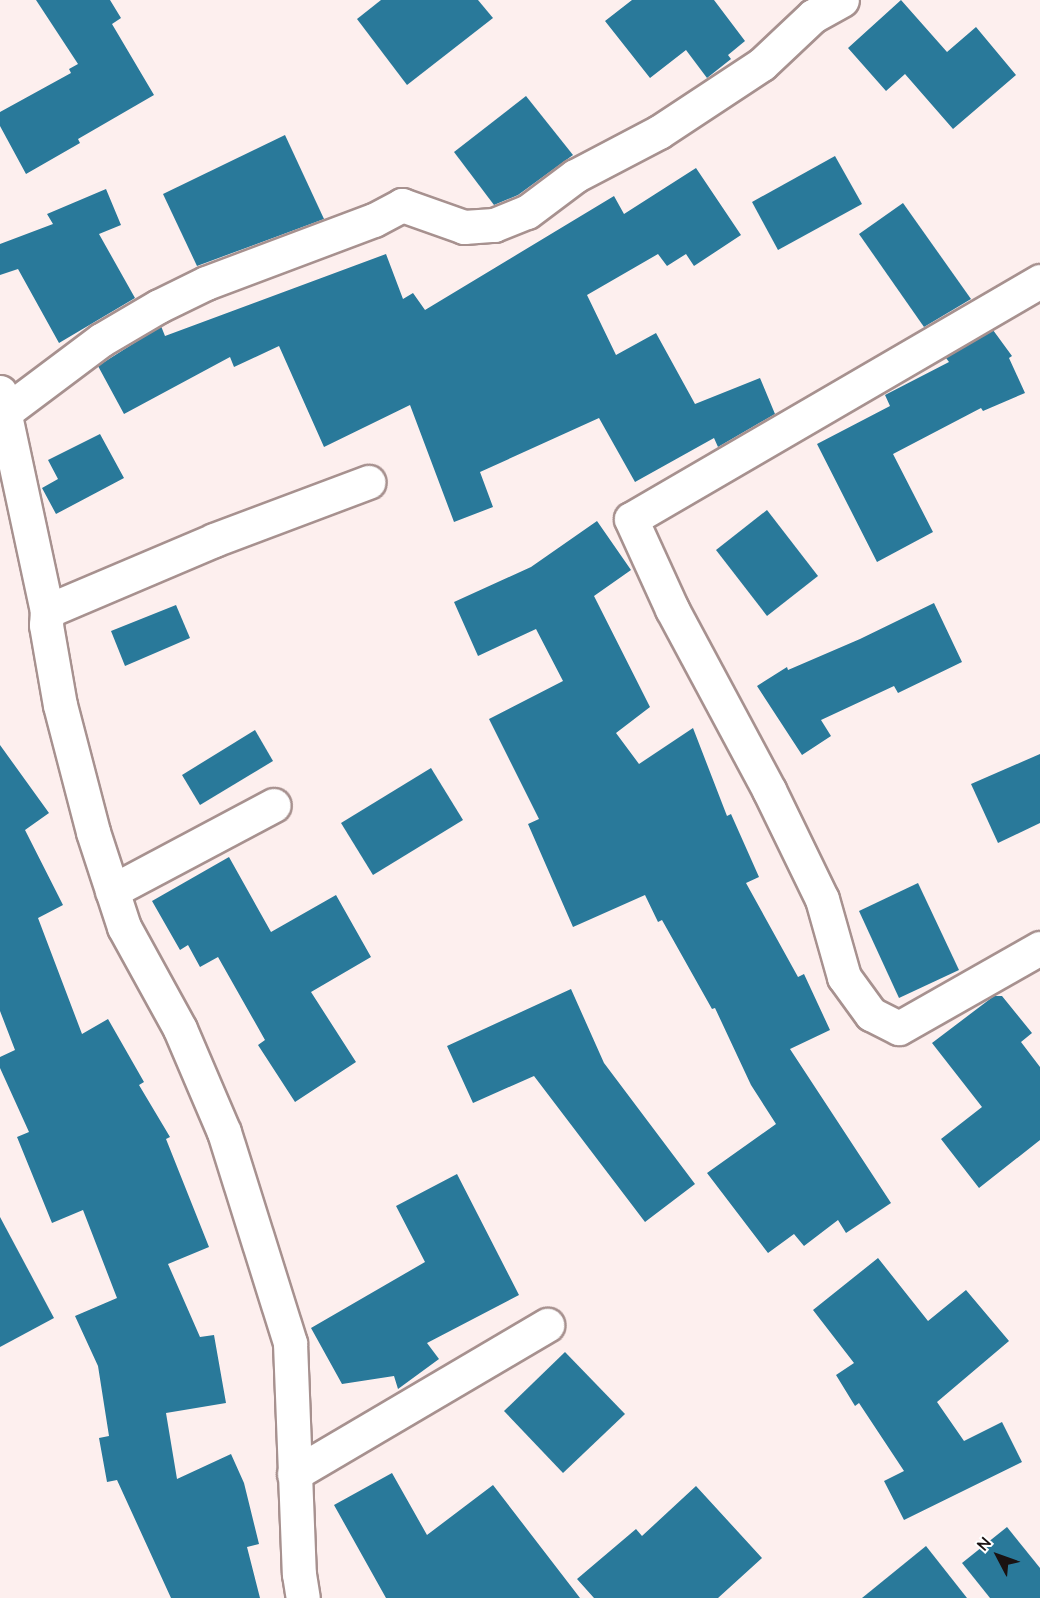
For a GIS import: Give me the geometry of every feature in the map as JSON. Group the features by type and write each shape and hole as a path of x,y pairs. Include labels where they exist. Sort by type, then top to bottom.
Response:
{"street":[{"path":"303,1598 294,1474 290,1343 225,1132 180,1029 124,927 112,891 60,705 46,625 47,611 3,402 100,340 159,306 206,284 374,220 402,206 464,227 494,225 527,212 575,176 659,132 762,64 813,16 842,0"},
{"path":"1040,281 631,519 672,609 769,790 822,899 844,977 871,1014 899,1028 1040,948"},
{"path":"47,611 214,540 368,482"},
{"path":"112,891 274,805"},
{"path":"294,1474 547,1325"}],"building":[{"path":"36,0 110,0 121,18 112,24 154,95 78,139 80,143 26,174 0,126 0,112 71,73 69,69 78,64"},
{"path":"381,0 478,0 493,18 407,85 357,19"},
{"path":"632,0 714,0 745,41 728,55 731,59 707,78 686,50 650,78 605,21"},
{"path":"901,0 947,52 976,27 1016,75 953,129 905,74 886,91 848,48"},
{"path":"526,96 573,155 518,195 494,205 454,152"},
{"path":"285,135 324,219 197,266 163,194"},
{"path":"835,156 862,204 778,250 752,202"},
{"path":"696,168 741,235 694,266 686,254 667,266 658,254 587,295 616,355 656,333 695,404 760,378 775,414 718,447 714,438 635,482 599,418 480,472 493,507 454,522 410,405 324,447 279,346 234,367 230,357 124,414 98,366 161,326 165,336 386,254 403,299 413,293 425,310 614,196 624,214"},
{"path":"106,189 121,225 99,234 135,298 59,343 18,269 0,275 0,244 53,224 47,214"},
{"path":"903,203 971,299 924,327 859,234"},
{"path":"993,330 1012,356 1009,358 1025,393 983,411 981,408 893,454 933,532 877,562 817,444 890,406 885,395 949,362 946,358"},
{"path":"100,434 124,478 56,514 42,488 58,479 48,460"},
{"path":"767,510 818,576 767,616 716,550"},
{"path":"597,521 631,570 594,596 650,707 616,733 639,764 693,728 727,816 731,814 759,877 746,883 798,977 804,974 830,1030 790,1049 891,1203 846,1233 838,1220 804,1246 794,1234 768,1253 707,1173 776,1124 751,1085 715,1008 712,1009 662,920 658,922 645,895 573,927 528,824 539,819 489,719 563,681 536,629 478,656 454,602 531,567"},
{"path":"934,603 962,662 898,693 894,686 821,720 831,736 802,755 757,686 787,667 788,670 860,639"},
{"path":"176,605 190,638 125,666 111,631"},
{"path":"255,730 273,761 200,805 182,775"},
{"path":"0,745 49,813 25,830 63,905 38,918 82,1034 108,1019 144,1082 139,1085 170,1137 166,1139 209,1247 168,1264 200,1337 214,1335 226,1403 166,1413 177,1479 231,1454 244,1483 259,1544 247,1547 260,1598 171,1598 117,1480 107,1482 99,1438 109,1436 98,1366 75,1316 117,1298 83,1210 52,1223 17,1137 29,1132 0,1068 0,1057 15,1050 0,1011"},
{"path":"1040,754 1040,823 998,843 971,784"},
{"path":"431,768 463,820 373,875 341,823"},
{"path":"229,857 271,932 336,895 371,957 311,992 356,1062 295,1102 258,1045 265,1040 218,957 200,967 188,945 180,950 152,901"},
{"path":"918,883 959,970 899,998 859,911"},
{"path":"571,989 604,1063 695,1184 645,1222 534,1076 473,1103 447,1046"},
{"path":"994,996 1002,996 1032,1033 1021,1042 1040,1067 1040,1140 979,1188 941,1139 982,1107 932,1043"},
{"path":"457,1174 519,1295 427,1343 439,1359 398,1389 394,1376 342,1384 311,1328 425,1262 396,1206"},
{"path":"0,1217 54,1318 0,1347"},
{"path":"878,1258 928,1321 966,1290 1009,1341 937,1402 964,1441 1002,1422 1022,1462 904,1520 884,1481 904,1471 859,1403 855,1406 836,1375 854,1363 813,1310"},
{"path":"565,1352 625,1414 563,1473 504,1411"},
{"path":"392,1473 427,1535 493,1485 580,1598 386,1598 334,1505"},
{"path":"696,1486 762,1558 718,1598 594,1598 577,1579 636,1529 642,1536"},
{"path":"1007,1527 1040,1568 1040,1598 990,1598 962,1563"},
{"path":"926,1546 967,1598 862,1598"}]}
